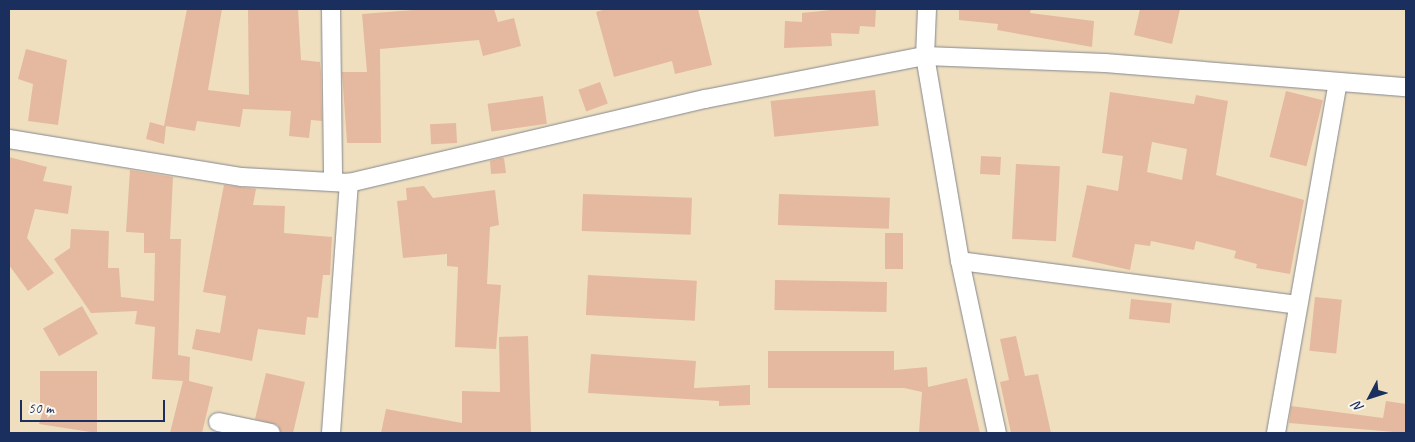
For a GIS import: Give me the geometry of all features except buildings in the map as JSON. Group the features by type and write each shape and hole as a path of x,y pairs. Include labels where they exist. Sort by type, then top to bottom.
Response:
{"street":[{"path":"331,9 341,182 331,433"},
{"path":"927,9 925,56 960,260 997,433"},
{"path":"9,138 242,177 341,182 705,99 925,56 1105,63 1406,87"},
{"path":"1276,433 1338,82"},
{"path":"960,260 1298,305"},
{"path":"218,422 271,433"}]}
